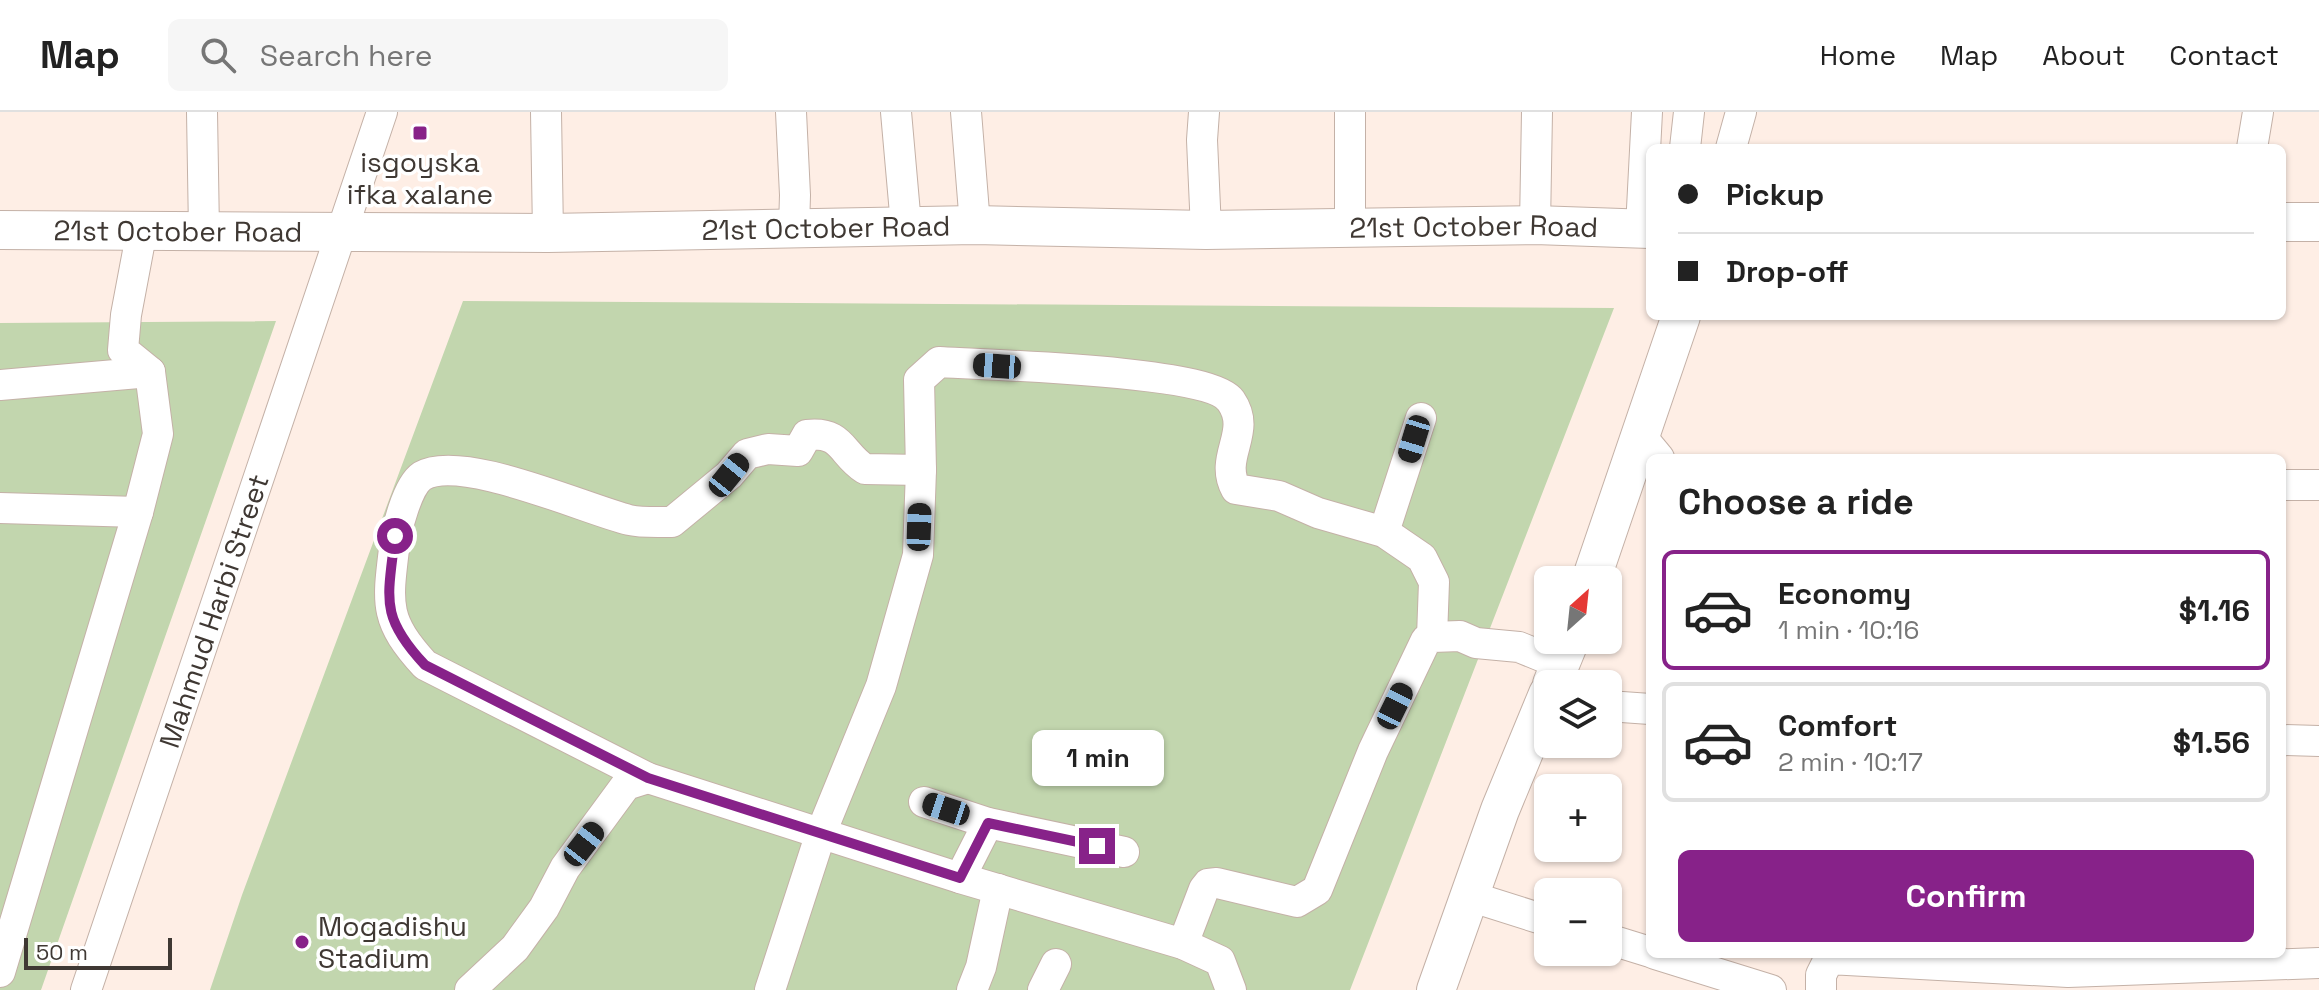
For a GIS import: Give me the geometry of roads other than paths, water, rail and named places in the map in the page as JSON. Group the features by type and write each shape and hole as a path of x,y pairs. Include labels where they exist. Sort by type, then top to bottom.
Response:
{"main road":[{"path":"2286,222 2319,222"},
{"name":"21st October Road","path":"0,230 548,233 906,225 1206,230 1535,225 1646,228"},
{"path":"1650,447 1680,320"},
{"path":"1597,566 1646,456"},
{"path":"1436,990 1500,810 1534,728"}],"street":[{"path":"202,112 204,231"},
{"name":"Mahmud Harbi Street","path":"86,990 382,112"},
{"path":"546,112 548,233"},
{"path":"791,112 794,228"},
{"path":"896,112 906,225"},
{"path":"966,112 975,225"},
{"path":"1204,112 1202,140 1206,230"},
{"path":"1350,112 1350,226"},
{"path":"1535,225 1537,112"},
{"path":"1647,112 1647,144"},
{"path":"1685,144 1689,112"},
{"path":"1732,144 1741,112"},
{"path":"2253,144 2258,112"},
{"path":"0,972 138,512 158,434 150,372 123,350 126,315 142,230"},
{"path":"770,990 821,833 881,686 918,555 921,470 919,380 939,362 1152,376 1215,390 1229,398 1238,414 1239,434 1230,458 1230,477 1236,489 1279,496 1318,513 1384,532 1422,558 1434,582 1432,637"},
{"path":"0,385 150,372"},
{"path":"1384,532 1421,418"},
{"path":"921,470 865,469 844,446 822,433 807,435 798,451 768,449 747,454 729,475 672,522 632,521 498,478 455,472 430,473 419,478 407,499 395,536 389,591 391,617 404,642 425,665 648,778 960,878 1183,944 1220,961 1231,990"},
{"path":"2286,485 2319,485"},
{"path":"0,508 138,512"},
{"path":"1183,944 1208,884 1217,883 1297,902 1317,890 1373,751 1426,640 1460,636 1476,643 1519,647 1546,658 1563,658"},
{"path":"1622,707 1646,709"},
{"path":"2286,740 2319,741"},
{"path":"470,990 515,948 544,908 565,868 626,785 648,778"},
{"path":"924,802 988,823 1124,852"},
{"path":"960,878 988,823"},
{"path":"972,990 981,967 998,889"},
{"path":"1469,896 1534,917"},
{"path":"1622,943 1646,951"},
{"path":"1668,958 1771,990"},
{"path":"1821,990 1821,975 1829,959 2065,981 2111,961 2319,963"}],"place":[{"name":"isgoyska ifka xalane","path":"420,133"},
{"name":"Mogadishu Stadium","path":"302,942"}]}
